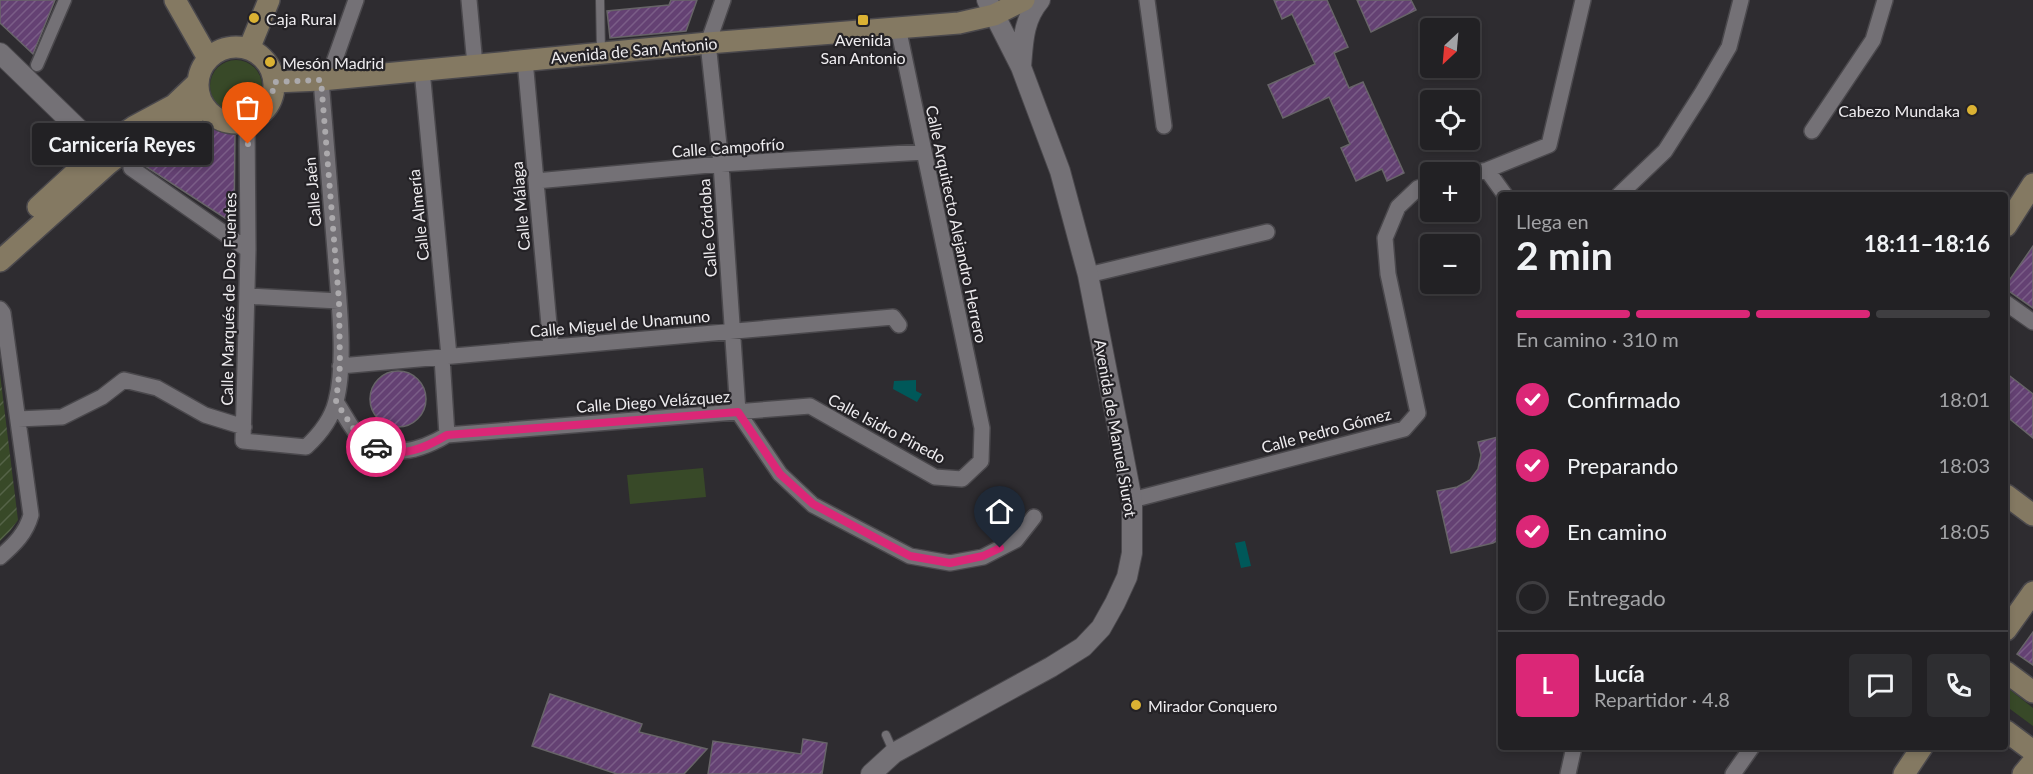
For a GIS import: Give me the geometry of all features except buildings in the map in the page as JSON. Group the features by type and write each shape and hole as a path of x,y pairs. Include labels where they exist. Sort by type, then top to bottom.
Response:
{"main road":[{"path":"175,0 208,58"},
{"path":"249,49 269,0"},
{"path":"990,7 1024,0"},
{"name":"Avenida de San Antonio","path":"274,82 959,23 990,7"},
{"path":"227,48 249,49 259,55 272,71 273,95 267,107 258,116 235,124 224,122 205,108 199,96 197,83 201,70 208,58 217,52 227,48"},
{"path":"0,241 100,150 135,126 174,105 197,83"},
{"path":"0,261 108,164 146,135 205,108"},
{"path":"2008,223 2033,184"},
{"path":"2008,496 2033,515"},
{"path":"2008,627 2033,592"},
{"path":"2008,673 2033,692"},
{"path":"2008,733 2033,752"},
{"path":"1904,774 1920,750"},
{"path":"2023,774 2033,762"}],"street":[{"path":"37,65 65,0"},
{"path":"325,79 356,0"},
{"path":"469,0 475,65"},
{"path":"708,43 723,0"},
{"name":"Avenida de Manuel Siurot","path":"1021,67 1024,28 1032,9 1040,0"},
{"path":"1147,0 1164,126"},
{"path":"1480,172 1549,145 1583,0"},
{"path":"1621,192 1665,151 1702,93 1729,47 1741,0"},
{"path":"1812,130 1873,40 1885,0"},
{"name":"Avenida de Manuel Siurot","path":"871,774 890,744 1051,667 1083,647 1101,628 1115,603 1127,577 1132,553 1132,500 1088,275 1060,171 1021,67 990,7"},
{"name":"Calle Arquitecto Alejandro Herrero","path":"898,27 982,428"},
{"name":"Calle Córdoba","path":"708,43 721,164 738,412"},
{"path":"0,53 100,150"},
{"name":"Calle Málaga","path":"525,60 551,347"},
{"name":"Calle Almería","path":"422,70 446,357 447,435"},
{"name":"Calle Jaén","path":"243,434 306,447 327,423 336,402 340,366 339,301 325,79"},
{"name":"Calle Marqués de Dos Fuentes","path":"243,434 248,250 246,122"},
{"name":"Calle Campofrío","path":"536,181 721,164 924,152"},
{"path":"131,168 248,250"},
{"path":"1487,170 1503,192"},
{"name":"Calle Pedro Gómez","path":"1132,500 1404,429 1418,413 1388,274 1385,238 1398,207 1420,187"},
{"path":"1088,275 1267,232"},
{"path":"247,296 339,301"},
{"path":"2008,304 2033,322"},
{"path":"0,309 3,313 31,515 27,528 0,557"},
{"name":"Calle Miguel de Unamuno","path":"340,366 893,317 899,325"},
{"path":"18,419 62,417 102,397 124,380 157,388 243,434"},
{"name":"Calle Diego Velázquez","path":"336,402 359,437 379,449 402,453 428,446 447,435 738,412 780,474 813,504 910,556 950,563 983,556 1016,540 1034,517"},
{"name":"Calle Isidro Pinedo","path":"738,412 810,406 935,477 962,479 981,461 982,428"},
{"path":"1568,774 1573,750"},
{"path":"1733,774 1750,750"}],"lane":[{"path":"600,0 602,53"}],"green space":[{"path":"236,60 246,62 254,68 260,76 262,86 260,96 254,104 246,110 236,112 226,110 218,104 212,96 210,86 212,76 218,68 226,62"},
{"path":"0,374 18,520 0,541"},
{"path":"703,468 706,497 630,504 627,475"},
{"path":"2009,689 2033,708 2033,726 2008,707"}],"water":[{"path":"916,380 916,391 922,394 917,402 893,389 894,381"},
{"path":"1245,541 1251,566 1241,568 1235,543"}],"way so far":[{"path":"248,144 246,122 258,116 267,107 273,95 274,82 321,80 339,301 340,366 336,402 359,437 376,447"}],"place":[{"name":"Caja Rural","path":"254,18"},
{"name":"Avenida San Antonio","path":"863,20"},
{"name":"Mesón Madrid","path":"270,62"},
{"name":"Cabezo Mundaka","path":"1972,110"},
{"name":"Carnicería Reyes","path":"248,144"},
{"name":"Mirador Conquero","path":"1136,705"}],"route":[{"path":"376,447 402,453 428,446 447,435 738,412 780,474 813,504 910,556 950,563 983,556 1000,548"}]}
